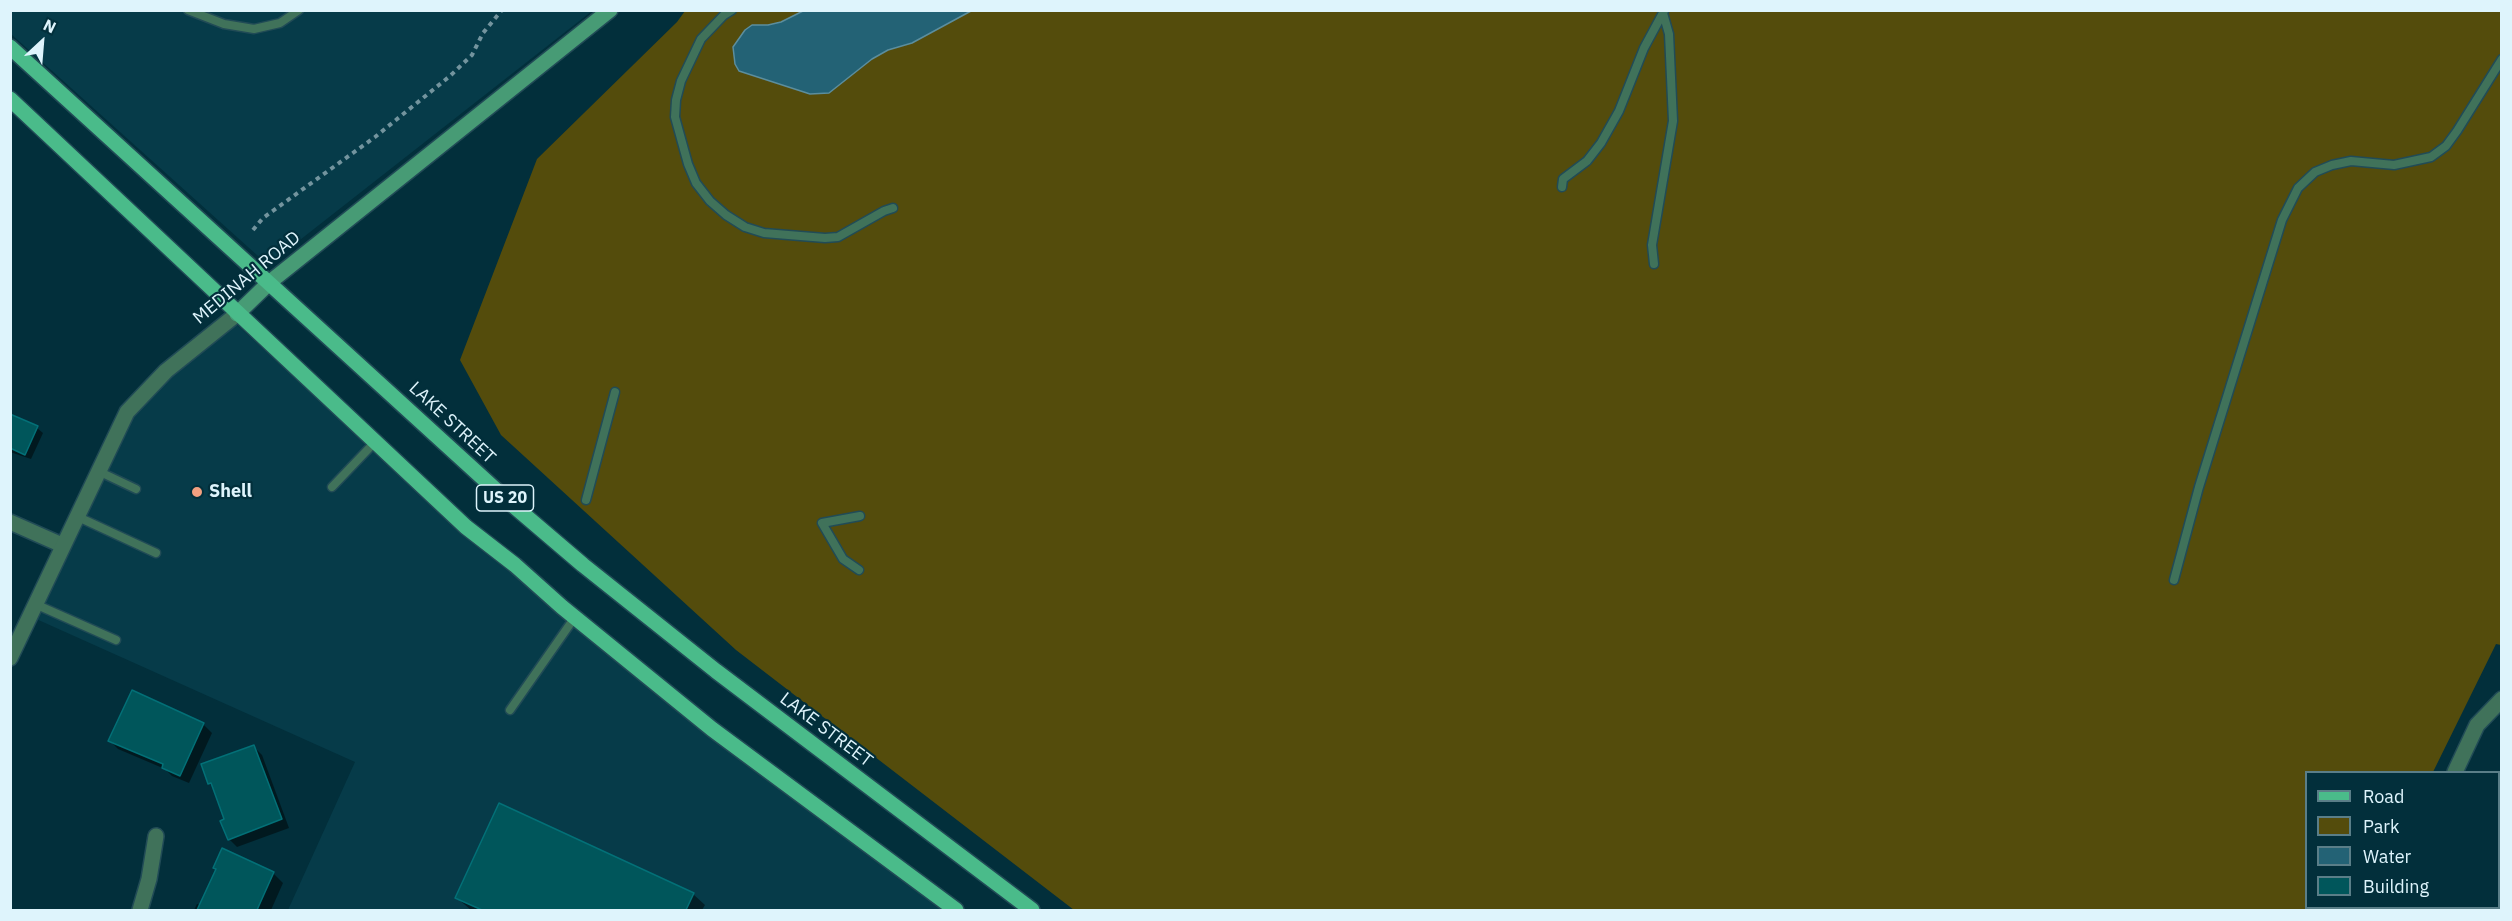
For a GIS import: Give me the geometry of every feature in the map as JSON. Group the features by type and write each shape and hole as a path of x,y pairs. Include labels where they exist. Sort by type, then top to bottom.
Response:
{"main road":[{"name":"MEDINAH ROAD","path":"237,314 270,282 610,10"},
{"name":"LAKE STREET","path":"10,46 508,501 583,566 716,671 1032,910"},
{"name":"US 20","path":"10,99 466,527 712,729 956,910"}],"street":[{"name":"MEDINAH ROAD","path":"10,658 123,419 143,393 185,354 237,314"},
{"path":"10,522 63,545"},
{"path":"2455,771 2477,725 2502,699"},
{"path":"140,910 149,879 156,836"}],"lane":[{"path":"188,10 224,24 254,29 280,23 299,10"},
{"path":"732,10 724,15 701,39 681,81 676,100 675,117 688,164 696,183 710,201 726,216 754,230 780,235 825,238 843,235 873,216 892,208"},
{"path":"1562,187 1563,179 1587,161 1601,143 1619,111 1644,48 1664,12"},
{"path":"1654,264 1652,245 1673,121 1671,53 1664,12"},
{"path":"2174,580 2199,487 2282,220 2298,188 2314,172 2332,165 2351,161 2394,165 2414,163 2431,157 2446,146 2457,131 2502,59"},
{"path":"586,500 615,392"},
{"path":"332,487 375,442"},
{"path":"98,471 136,489"},
{"path":"76,516 156,553"},
{"path":"858,570 843,559 822,524 860,516"},
{"path":"35,604 116,640"},
{"path":"510,710 575,617"}],"path":[{"path":"254,230 263,218 375,137 450,76 472,55 483,33 502,10"}],"shaded area":[{"path":"11,10 592,11 268,265 11,34"},
{"path":"236,324 483,548 641,680 942,910 288,910 355,762 34,618 129,419 165,382"}],"green space":[{"path":"685,11 2501,11 2501,645 2496,644 2433,771 2305,771 2305,909 2365,910 1074,910 736,650 501,435 460,360 537,159 677,22"}],"water":[{"path":"803,11 971,11 912,43 888,50 872,59 829,93 810,94 739,71 735,64 733,47 745,30 752,25 781,22"}],"building":[{"path":"10,414 38,426 25,455 10,448"},
{"path":"132,690 204,723 180,776 162,768 163,764 108,741"},
{"path":"254,745 282,819 228,840 220,821 224,819 211,783 208,784 201,764"},
{"path":"499,803 694,893 686,910 482,910 455,898"},
{"path":"222,848 274,872 257,910 197,910 216,869 213,868"}],"place":[{"name":"Shell","path":"197,492"}]}
